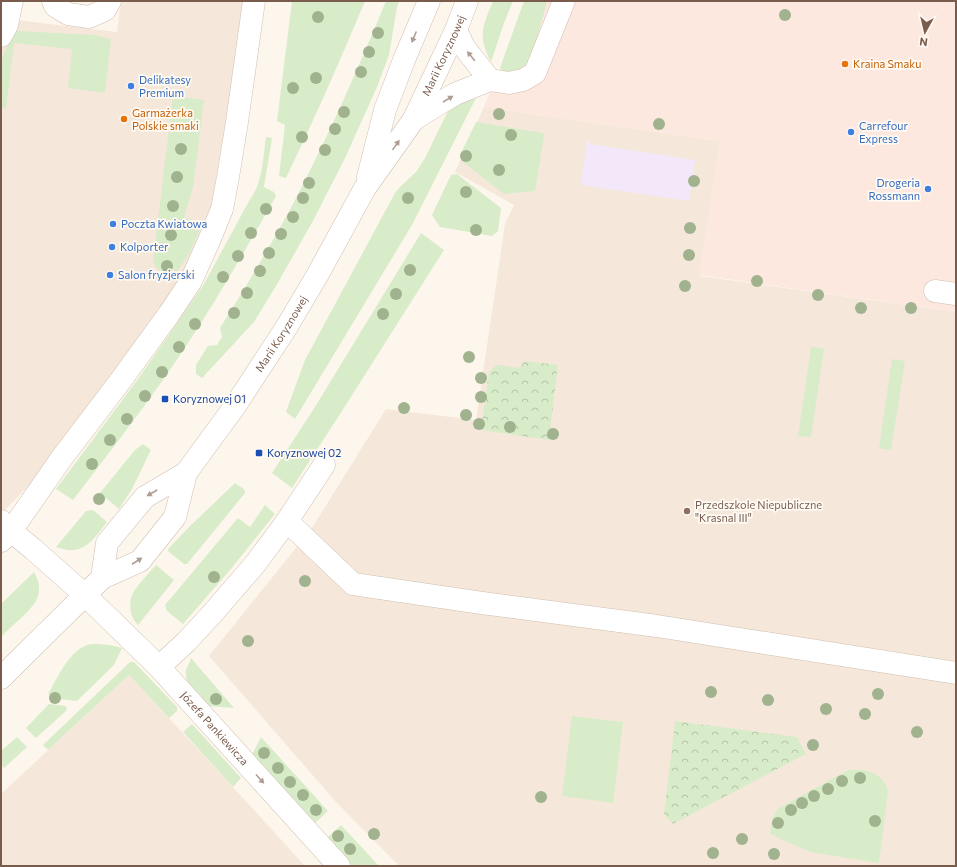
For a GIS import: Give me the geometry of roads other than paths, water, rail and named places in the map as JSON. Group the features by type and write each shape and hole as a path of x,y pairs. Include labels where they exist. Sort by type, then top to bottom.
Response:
{"street":[{"path":"1,36 7,25 12,1"},
{"path":"53,1 54,6 68,14 89,17 105,10 110,1"},
{"path":"85,596 40,556 4,531 121,380 169,314 194,275 222,209 237,122 254,1"},
{"name":"Marii Koryznowej","path":"365,188 385,110 428,1"},
{"name":"Marii Koryznowej","path":"1,678 102,578 140,561 175,517 186,473 234,406 286,328 318,274 365,188 414,119 468,1"},
{"path":"414,119 455,94 490,80 509,83 523,80 535,73 564,1"},
{"path":"456,30 464,47 490,80"},
{"path":"158,668 186,642 256,563 287,521 324,465"},
{"name":"Marii Koryznowej","path":"102,578 107,543 145,497 186,473"},
{"path":"287,521 353,584 657,626 956,673"},
{"name":"Józefa Pankiewicza","path":"85,596 158,668 339,866"}],"place":[{"name":"Kraina Smaku","path":"845,64"},
{"name":"Delikatesy Premium","path":"131,86"},
{"name":"Garmażerka Polskie smaki","path":"124,119"},
{"name":"Carrefour Express","path":"851,132"},
{"name":"Drogeria Rossmann","path":"928,189"},
{"name":"Poczta Kwiatowa","path":"113,224"},
{"name":"Kolporter","path":"112,247"},
{"name":"Salon fryzjerski","path":"110,275"},
{"name":"Koryznowej 01","path":"165,399"},
{"name":"Koryznowej 02","path":"259,453"},
{"name":"Przedszkole Niepubliczne \"Krasnal III\"","path":"687,511"}]}
